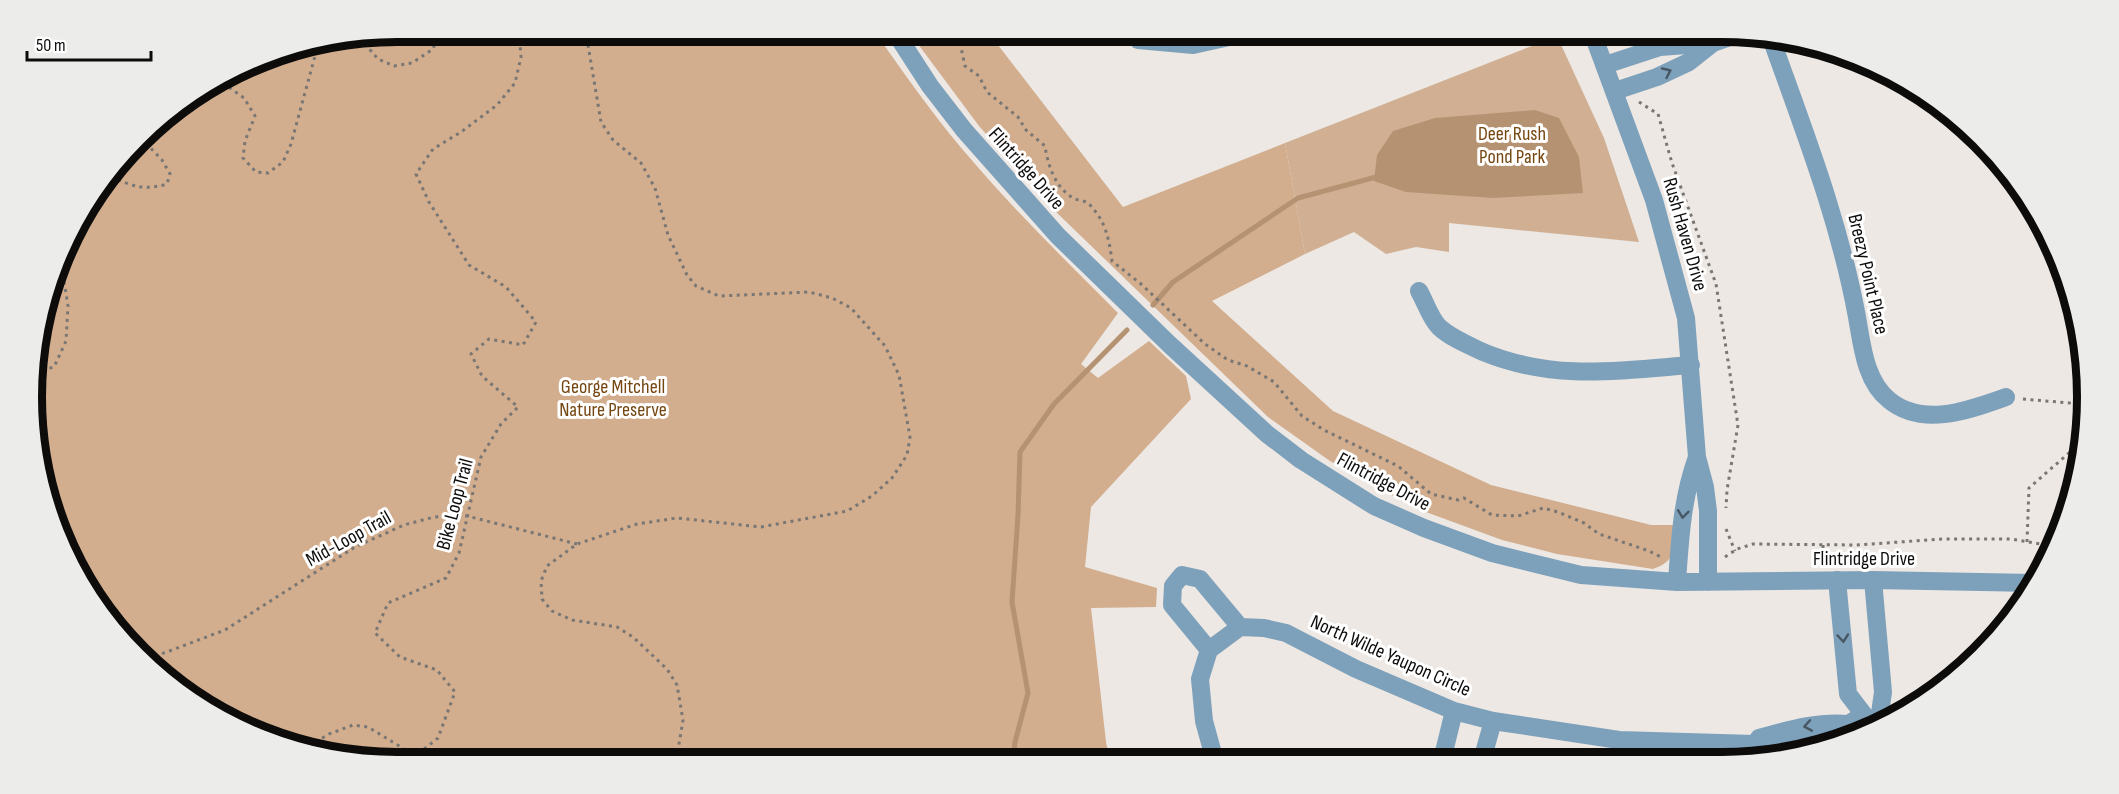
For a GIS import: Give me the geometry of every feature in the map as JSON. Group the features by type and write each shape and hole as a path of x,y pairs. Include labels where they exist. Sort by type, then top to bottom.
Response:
{"street":[{"name":"Flintridge Drive","path":"901,42 930,86 964,130 1058,236 1169,344 1267,434 1301,460 1374,506 1424,528 1492,553 1581,575 1677,582 1831,577 2024,583"},
{"path":"1160,42 1193,45 1207,42"},
{"name":"Rush Haven Drive","path":"1598,42 1612,63 1622,89 1686,318 1697,457 1706,487 1710,561 1708,582"},
{"path":"1612,63 1660,47 1713,43"},
{"path":"1622,89 1657,77 1689,62 1713,43"},
{"name":"Breezy Point Place","path":"1774,46 1830,205 1848,267 1866,365 1876,385 1888,400 1910,413 1937,415 1962,412 2006,397"},
{"path":"1419,291 1438,326 1463,344 1524,366 1561,372 1608,372 1691,365"},
{"name":"Rush Haven Drive","path":"1677,582 1683,509 1697,457"},
{"path":"1209,650 1172,605 1173,586 1182,575 1200,579 1240,627 1209,650 1200,679 1204,721 1213,752"},
{"path":"1831,577 1848,694 1868,720"},
{"path":"1873,580 1883,692 1880,715"},
{"name":"North Wilde Yaupon Circle","path":"1240,627 1263,628 1286,633 1356,669 1454,711 1493,721 1619,740 1741,751 1792,745"},
{"path":"1444,752 1454,711"},
{"path":"1484,752 1493,721"},
{"name":"North Wilde Yaupon Circle","path":"1741,751 1787,730 1831,722 1849,724 1866,721"}],"path":[{"path":"365,44 378,59 394,66 412,63 433,49 436,42"},
{"name":"Bike Loop Trail","path":"316,742 329,734 353,725 368,727 409,752 423,750 438,738 455,692 437,670 400,657 375,633 388,603 446,578 459,553 482,458 501,424 518,407 482,376 471,354 489,339 523,345 536,322 506,287 469,265 429,202 416,174 433,149 461,132 497,105 515,82 521,57 520,42"},
{"path":"588,42 602,122 613,140 641,164 656,188 668,235 687,275 696,286 719,296 809,292 832,298 851,308 885,346 899,375 910,437 907,455 892,478 872,496 847,511 761,527 677,518 637,524 577,544 547,566 541,581 542,599 552,611 572,621 617,627 633,637 667,669 677,685 683,720 678,752"},
{"path":"959,42 965,66 979,76 987,93 1018,117 1026,130 1044,146 1060,189 1076,199 1089,202 1106,226 1112,261 1141,284 1205,344 1228,360 1247,366 1275,382 1302,416 1324,430 1398,466 1431,494 1458,500 1464,498 1492,515 1518,516 1543,508 1584,524 1599,534 1649,551 1668,561 1679,561"},
{"path":"1612,63 1616,42"},
{"path":"227,86 244,98 255,116 243,158 256,171 268,173 283,162 291,144 315,57 319,51"},
{"path":"1622,89 1658,114 1671,163 1716,284 1738,425 1727,490 1726,510"},
{"path":"116,179 138,188 151,189 167,184 170,174 162,160 147,145"},
{"path":"43,369 54,366 66,341 68,306 63,277"},
{"path":"2006,397 2077,404"},
{"path":"2027,542 2029,488 2073,450"},
{"name":"Mid-Loop Trail","path":"155,656 225,630 355,547 394,529 434,517 467,516 577,544"},
{"path":"1726,520 1726,531 1735,551"},
{"path":"1710,561 1720,561 1735,551 1753,544 1856,545 1943,539 2011,539 2044,545"},
{"path":"1822,545 1831,577"}],"green space":[{"name":"George Mitchell Nature Preserve","path":"397,42 882,42 928,107 981,171 1118,313 1081,364 1098,378 1149,341 1186,376 1191,399 1091,507 1085,567 1157,588 1156,607 1091,608 1108,752 397,752 351,749 305,740 240,715 181,679 130,631 115,613 90,574 69,533 61,511 45,443 43,374 54,305 79,240 115,181 146,146 181,115 240,79 305,54 351,45"},
{"path":"916,42 996,42 1123,207 1285,143 1305,254 1212,301 1333,411 1491,485 1651,525 1674,525 1674,547 1667,562 1653,569 1557,554 1502,540 1415,508 1330,461 1268,417 1054,210 979,126"},
{"name":"Deer Rush Pond Park","path":"1542,42 1560,42 1604,138 1639,242 1449,223 1449,252 1416,247 1386,254 1354,232 1305,254 1285,143"}],"shaded area":[{"path":"1535,110 1559,118 1579,157 1583,193 1493,198 1406,192 1374,181 1377,155 1393,131 1435,118"}],"waterway":[{"path":"1153,305 1173,282 1298,198 1380,176"},
{"path":"1014,752 1028,693 1012,602 1020,452 1054,404 1127,330"}]}
